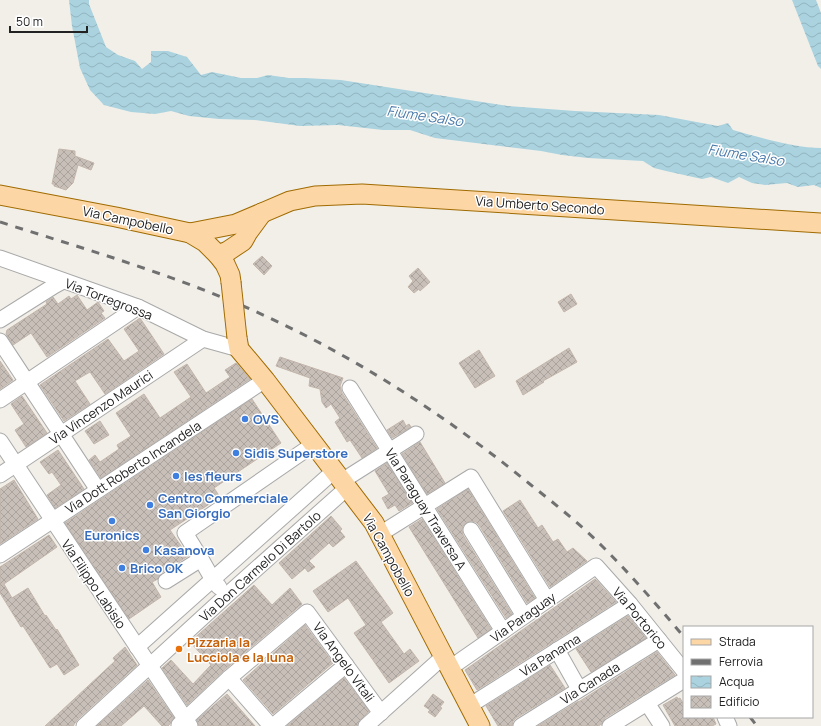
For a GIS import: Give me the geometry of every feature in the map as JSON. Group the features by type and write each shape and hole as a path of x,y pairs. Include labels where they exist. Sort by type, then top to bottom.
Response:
{"main road":[{"name":"Via Umberto Secondo","path":"190,233 236,224 290,201 315,196 362,194 821,224"},
{"name":"Via Campobello","path":"0,195 190,233 206,242 218,255 225,264 230,279"},
{"path":"238,344 230,279 243,242 248,232 262,213"},
{"path":"218,255 225,236 236,224"},
{"path":"218,255 243,242"},
{"name":"Via Campobello","path":"238,344 374,523 480,726"}],"street":[{"name":"Via Torregrossa","path":"0,258 138,307 203,339 238,344"},
{"path":"0,320 63,281"},
{"path":"0,400 138,307"},
{"name":"Via Vincenzo Maurici","path":"0,475 203,339"},
{"path":"0,342 98,490"},
{"name":"Via Dott Roberto Incandela","path":"0,555 265,380"},
{"name":"Via Paraguay Traversa A","path":"350,388 503,631"},
{"path":"137,647 213,580 341,480 416,434"},
{"name":"Via Filippo Labisio","path":"0,441 150,666 184,724"},
{"path":"227,595 213,580 185,533 314,444"},
{"path":"380,534 471,477 547,600"},
{"name":"Via Don Carmelo Di Bartolo","path":"84,726 227,595 341,480"},
{"path":"471,530 524,616"},
{"path":"166,581 201,559"},
{"name":"Via Paraguay","path":"366,726 380,713 447,662 503,631 596,566"},
{"name":"Via Portorico","path":"596,566 630,604 683,669"},
{"name":"Via Panama","path":"469,706 630,604"},
{"name":"Via Angelo Vitali","path":"228,678 307,612 380,713"},
{"name":"Via Canada","path":"521,726 659,640"},
{"path":"556,650 579,689"},
{"path":"184,724 228,678 272,726 346,665"},
{"path":"618,724 647,703 683,681"},
{"path":"647,703 662,726"}],"water":[{"name":"Fiume Salso","path":"69,0 89,0 89,4 106,47 118,55 135,61 142,69 151,62 151,51 168,51 187,57 201,75 212,72 241,78 257,78 268,75 289,78 341,80 508,106 659,115 718,126 728,123 733,130 754,136 788,144 811,148 821,148 821,188 814,185 798,187 787,183 765,185 752,183 739,177 728,183 711,177 702,179 654,168 643,161 562,155 435,138 410,130 383,130 338,125 300,126 255,120 189,116 171,111 155,114 131,112 104,105 90,90 80,68"},
{"path":"792,0 816,0 821,13 821,69 818,66"}],"building":[{"path":"59,149 75,151 75,156 94,163 91,170 78,165 73,183 66,190 52,184"},
{"path":"262,256 272,266 264,275 253,264"},
{"path":"418,268 430,282 420,291 419,289 414,293 408,287 413,281 409,276"},
{"path":"571,294 577,304 564,312 558,302"},
{"path":"77,295 87,310 98,302 104,311 101,313 105,318 47,357 31,333 13,345 6,334 7,330 47,304 46,302 53,297 58,304 69,296 71,299"},
{"path":"140,318 164,354 105,394 90,372 75,381 90,404 64,421 40,385 108,339 124,361 139,351 124,329"},
{"path":"569,348 577,362 543,381 544,382 523,395 516,381"},
{"path":"479,350 495,376 475,388 459,363"},
{"path":"280,357 343,378 340,386 342,393 377,448 362,458 350,440 347,442 335,422 340,418 331,404 326,408 322,402 320,389 309,386 310,378 276,366"},
{"path":"0,361 13,380 0,389"},
{"path":"236,363 250,379 101,478 89,460 95,455 100,462 119,449 117,445 131,436 116,413 144,394 160,418 191,397 174,372 187,364 206,393 230,377 225,370"},
{"path":"22,396 47,433 26,447 15,430 24,424 11,404"},
{"name":"Centro Commerciale San Giorgio","path":"252,399 281,443 214,488 220,497 170,530 188,556 161,573 158,579 152,582 161,597 129,619 65,523"},
{"path":"403,420 406,426 409,424 411,427 392,438 387,430"},
{"path":"100,421 109,435 94,444 85,431"},
{"path":"420,442 445,483 427,494 402,454"},
{"path":"58,450 84,489 55,508 47,495 61,485 52,472 49,474 40,462"},
{"path":"387,463 412,503 399,511 395,505 388,509 382,498 389,494 375,471"},
{"path":"14,480 38,519 0,544 0,489"},
{"path":"468,489 535,598 527,603 479,525 476,522 471,521 466,523 462,530 463,535 512,614 506,618 437,509"},
{"path":"520,500 538,528 542,525 553,542 558,539 567,552 573,548 587,561 550,587 503,511"},
{"path":"331,516 342,529 340,531 345,537 333,547 329,543 309,561 315,567 308,572 305,568 292,579 279,563"},
{"path":"422,519 491,629 478,638 409,527"},
{"path":"49,535 57,547 4,584 12,598 28,588 45,616 46,615 56,630 57,629 79,665 64,675 57,664 50,668 23,626 21,627 0,593 0,567"},
{"path":"356,561 393,613 381,622 404,654 410,649 419,661 389,683 354,633 366,625 348,598 328,612 313,591"},
{"path":"595,579 616,602 477,690 465,670"},
{"path":"254,585 272,605 290,588 302,604 223,671 187,705 162,668 171,660 193,684 211,665 190,642"},
{"path":"628,616 646,638 591,672 576,649"},
{"path":"305,625 333,663 273,714 243,680"},
{"path":"125,647 137,665 78,719 73,726 45,726 115,661 113,658"},
{"path":"657,652 675,675 605,718 602,724 598,726 538,726 580,701"},
{"path":"550,665 565,688 516,718 513,721 512,726 498,726 486,706"},
{"path":"344,678 369,711 360,720 357,726 287,726"},
{"path":"148,680 174,718 168,726 162,726 144,706 121,726 97,726"},
{"path":"227,694 255,726 199,726 197,720"},
{"path":"433,694 444,702 440,707 442,708 435,717 428,712 430,710 424,706"},
{"path":"677,697 678,699 680,698 683,703 683,718 713,718 716,724 712,726 675,726 663,705"}],"railway":[{"path":"0,222 183,282 243,306 282,324 357,363 393,385 464,433 549,499 602,546 683,636"},
{"path":"751,718 757,726"}],"place":[{"name":"OVS","path":"245,419"},
{"name":"Sidis Superstore","path":"236,453"},
{"name":"les fleurs","path":"176,476"},
{"name":"Centro Commerciale San Giorgio","path":"150,505"},
{"name":"Euronics","path":"112,521"},
{"name":"Kasanova","path":"146,550"},
{"name":"Brico OK","path":"122,568"},
{"name":"Pizzaria la Lucciola e la luna","path":"179,649"}]}
